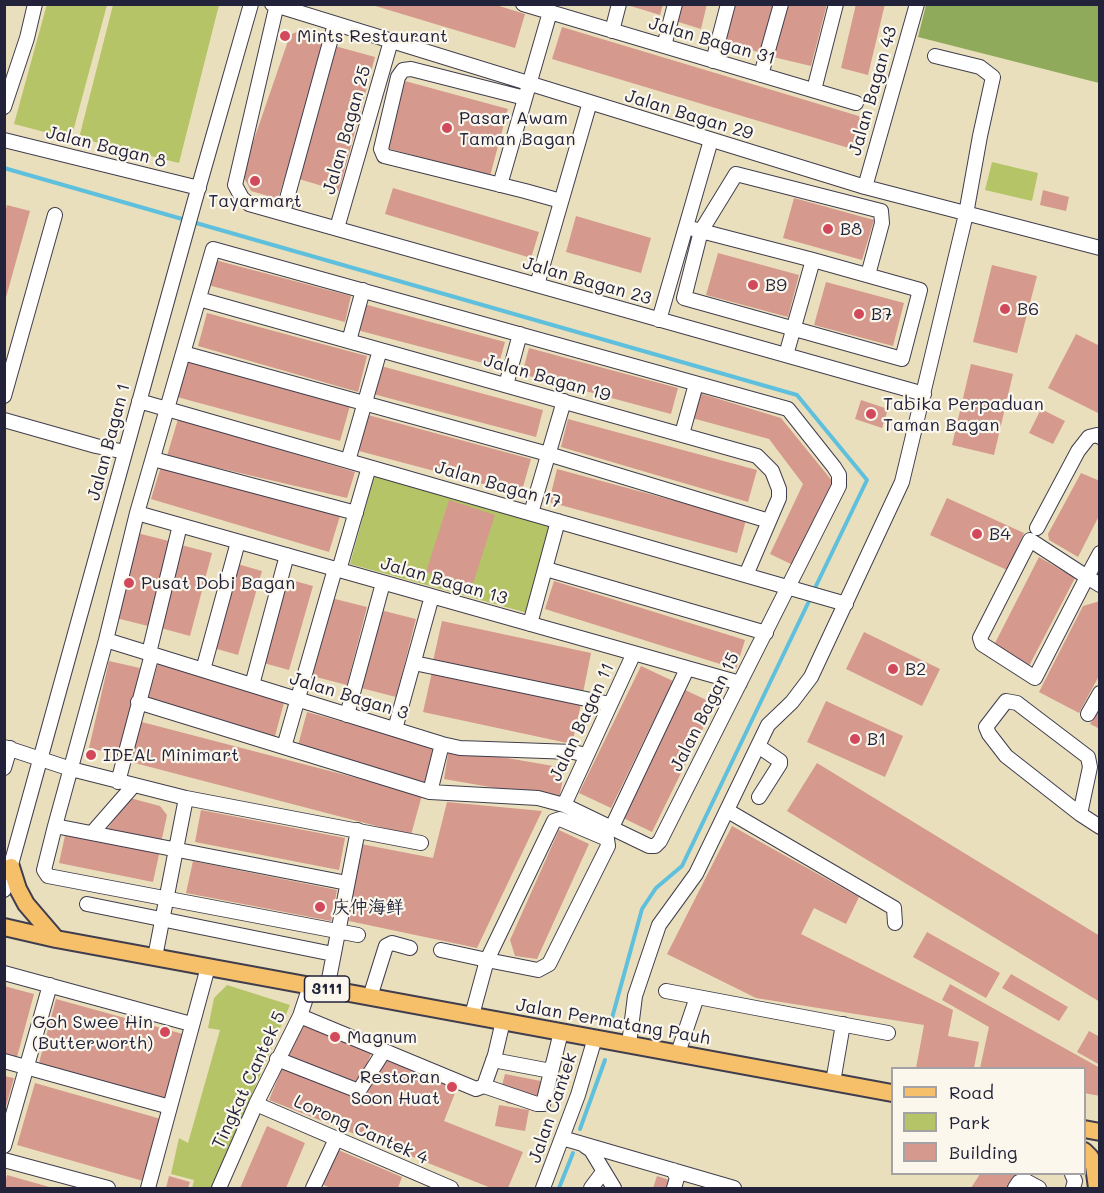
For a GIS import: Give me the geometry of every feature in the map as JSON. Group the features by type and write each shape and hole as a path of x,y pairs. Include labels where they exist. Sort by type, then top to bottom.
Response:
{"main road":[{"path":"8,869 26,904 56,939"},
{"name":"Jalan Permatang Pauh","path":"4,927 56,939 891,1093"},
{"path":"1086,1152 1095,1166 1099,1188"}],"street":[{"path":"4,107 27,38 35,4"},
{"name":"Jalan Bagan 1","path":"4,890 251,4"},
{"name":"Jalan Bagan 31","path":"523,4 555,10 612,31 856,103"},
{"path":"612,31 619,4"},
{"path":"664,46 675,4"},
{"path":"713,60 728,4"},
{"path":"761,75 781,4"},
{"path":"814,90 836,4"},
{"name":"Jalan Bagan 43","path":"865,187 917,4"},
{"name":"Jalan Bagan 29","path":"275,5 865,187 1100,248"},
{"name":"Jalan Bagan 23","path":"275,5 234,185 249,204 924,394"},
{"path":"500,184 529,84 555,10"},
{"path":"283,213 335,24"},
{"name":"Jalan Bagan 25","path":"337,228 391,41"},
{"path":"625,1044 635,996 659,925 696,874 768,724 792,702 811,677 902,482 966,214 993,77 980,67 935,56"},
{"path":"525,98 411,69 402,70 398,76 381,149 384,156 561,201"},
{"path":"537,285 590,102"},
{"name":"Jalan Bagan 8","path":"4,140 197,194"},
{"path":"659,320 711,140"},
{"path":"686,227 701,231 813,260 920,290 902,359 684,298 701,231 736,174 881,211 882,223 868,275"},
{"path":"4,396 55,215"},
{"path":"358,935 48,876 44,870 106,640 137,513 213,249 696,384 682,434"},
{"path":"786,355 813,260"},
{"path":"349,341 363,290"},
{"name":"Jalan Bagan 19","path":"199,299 757,456 772,471 779,489 779,498 746,575"},
{"path":"506,385 520,334"},
{"path":"348,461 380,350"},
{"path":"183,353 548,453 769,520"},
{"name":"Jalan Bagan 15","path":"609,833 649,846 655,846 660,842 766,633 795,589 839,486 839,475 788,409 696,384"},
{"name":"Jalan Bagan 17","path":"139,401 846,604"},
{"path":"531,513 564,401"},
{"path":"4,420 125,452"},
{"path":"1037,528 1078,451 1089,437 1096,435 1100,437"},
{"path":"153,459 356,513"},
{"path":"284,747 369,467"},
{"name":"Jalan Bagan 13","path":"137,513 740,684"},
{"path":"531,624 558,521"},
{"path":"118,782 180,525"},
{"path":"1100,553 1087,577 1035,678 982,645 980,638 1030,540 1087,577 1100,585"},
{"path":"203,670 238,542"},
{"path":"252,685 287,555"},
{"path":"546,569 766,633"},
{"path":"347,715 383,583"},
{"path":"395,729 432,596"},
{"name":"Jalan Bagan 3","path":"106,640 442,744 460,748 573,752 587,755"},
{"name":"Jalan Bagan 11","path":"564,805 634,653"},
{"path":"414,663 610,704"},
{"path":"441,950 538,970 549,964 608,846 609,833 687,669"},
{"path":"1088,714 1100,693"},
{"path":"1080,814 1090,767 1088,757 1017,703 1006,701 986,727 989,734 1006,756 1080,814 1100,827"},
{"path":"138,702 430,792 538,798 564,805 609,833"},
{"path":"430,792 442,744"},
{"path":"758,746 780,761 780,765 759,797"},
{"path":"4,768 7,747 71,769 186,798 422,843"},
{"path":"92,833 134,785"},
{"path":"154,957 186,798"},
{"path":"728,811 894,908 895,923"},
{"path":"472,1016 487,960 554,821 560,819 609,833"},
{"path":"55,826 347,883"},
{"path":"318,987 333,954 358,830"},
{"path":"87,904 333,954"},
{"path":"370,997 386,946 392,943 410,948"},
{"path":"148,1188 208,967"},
{"path":"4,972 191,1023"},
{"path":"4,1146 50,985"},
{"name":"Tingkat Cantek 5","path":"219,1188 277,1059 318,987"},
{"path":"666,991 888,1033"},
{"path":"678,1053 696,997"},
{"path":"300,1016 476,1089 484,1086 540,1104 543,1104 561,1032"},
{"path":"484,1086 503,1021"},
{"path":"833,1082 843,1024"},
{"name":"Jalan Cantek","path":"543,1188 572,1141 584,1076 596,1038"},
{"path":"277,1059 356,1090 360,1089 384,1051"},
{"path":"493,1060 552,1071"},
{"path":"4,1061 170,1107"},
{"name":"Lorong Cantek 4","path":"256,1104 336,1139 423,1183 451,1188"},
{"path":"313,1188 336,1139"},
{"path":"572,1141 734,1188"},
{"path":"572,1141 591,1150 614,1188"},
{"path":"4,1160 108,1188"},
{"path":"673,1170 676,1178 674,1188"},
{"path":"591,1188 603,1172"},
{"path":"1015,1188 1019,1182 1024,1180 1039,1188"}],"green space":[{"path":"47,4 107,5 71,139 14,124"},
{"path":"113,5 219,5 179,163 79,138"},
{"path":"926,5 1099,5 1099,83 918,37"},
{"path":"992,162 1038,173 1032,201 985,190"},
{"path":"374,476 555,526 531,614 350,564"},
{"path":"227,985 290,1005 212,1188 192,1188 194,1180 171,1174 179,1138 188,1143 220,1030 208,1028 214,998"}],"building":[{"path":"493,4 525,14 515,48 372,5"},
{"path":"624,4 663,4 660,15"},
{"path":"676,4 707,4 701,29 672,20"},
{"path":"734,4 775,4 762,53 724,43"},
{"path":"786,4 827,4 811,66 773,57"},
{"path":"856,4 885,4 868,75 841,68"},
{"path":"562,27 862,117 852,149 552,59"},
{"path":"303,29 328,37 278,199 251,191 242,174 290,35"},
{"path":"335,46 375,57 339,191 299,179"},
{"name":"Pasar Awam Taman Bagan","path":"405,81 508,109 490,176 387,148"},
{"path":"393,188 539,232 531,258 385,214"},
{"path":"1043,190 1069,197 1066,211 1040,205"},
{"name":"B8","path":"794,198 874,220 862,260 783,238"},
{"path":"7,205 30,211 5,301 4,216"},
{"path":"576,216 651,238 641,273 566,252"},
{"name":"B9","path":"718,253 799,275 788,317 706,295"},
{"path":"215,260 351,296 345,322 208,285"},
{"name":"B6","path":"992,265 1037,276 1017,353 973,342"},
{"name":"B7","path":"826,282 904,303 893,346 814,325"},
{"path":"360,303 505,342 498,367 353,329"},
{"path":"207,313 367,356 358,392 198,346"},
{"path":"1076,334 1100,346 1100,414 1048,388"},
{"path":"529,348 678,388 671,414 522,374"},
{"path":"187,362 350,406 340,441 177,397"},
{"path":"971,364 1013,374 994,455 952,445"},
{"path":"381,366 543,410 536,437 373,394"},
{"path":"696,392 781,418 833,482 795,566 770,554 803,484 769,439 692,418"},
{"name":"Tabika Perpaduan Taman Bagan","path":"861,400 888,409 882,428 855,419"},
{"path":"1041,409 1065,421 1053,444 1029,433"},
{"path":"368,415 531,459 521,494 359,451"},
{"path":"178,419 355,472 347,498 167,456"},
{"path":"568,419 757,470 748,502 561,447"},
{"path":"162,463 340,516 329,552 151,499"},
{"path":"557,469 746,520 737,553 549,502"},
{"path":"1081,473 1100,481 1100,514 1078,557 1049,540 1048,534"},
{"name":"B4","path":"947,498 1024,533 1007,570 930,535"},
{"path":"449,500 495,515 472,587 426,572"},
{"path":"137,533 173,542 152,627 116,618"},
{"path":"181,545 212,553 190,636 157,627"},
{"path":"1039,557 1075,578 1029,666 994,645"},
{"path":"234,563 262,571 238,655 210,647"},
{"path":"284,578 313,586 289,670 260,662"},
{"path":"554,581 745,640 736,669 545,609"},
{"path":"331,598 367,607 347,685 312,676"},
{"path":"1100,601 1100,674 1079,713 1039,692 1083,606"},
{"path":"380,610 416,619 396,697 361,688"},
{"path":"442,621 591,653 583,693 433,661"},
{"name":"B2","path":"864,632 940,669 922,706 846,669"},
{"path":"109,661 140,668 120,755 89,748"},
{"path":"158,664 285,699 275,736 147,702"},
{"path":"641,666 673,681 611,808 579,793"},
{"path":"432,672 581,704 572,744 423,712"},
{"path":"683,689 715,704 652,832 621,817"},
{"name":"B1","path":"826,701 903,736 885,777 807,742"},
{"path":"1100,707 1100,729 1090,724"},
{"path":"307,712 434,747 424,784 297,749"},
{"path":"138,721 422,795 411,835 127,761"},
{"path":"449,748 565,768 559,799 444,779"},
{"path":"817,763 1100,936 1100,1002 787,811"},
{"path":"130,798 160,806 167,815 161,843 105,832"},
{"path":"447,802 542,811 477,948 349,921 361,844 433,858"},
{"path":"201,810 345,838 339,870 195,842"},
{"path":"732,826 859,897 846,924 814,908 801,934 953,1010 948,1036 979,1042 974,1067 916,1067 924,1025 756,998 667,954"},
{"path":"559,830 589,844 537,959 515,956 510,940"},
{"path":"66,831 160,850 153,882 59,863"},
{"path":"193,861 337,890 331,921 186,893"},
{"path":"927,932 1000,973 986,998 913,957"},
{"path":"1011,974 1068,1007 1059,1021 1002,988"},
{"path":"950,984 1100,1068 1100,1096 1086,1093 1086,1067 980,1067 989,1027 942,1000"},
{"path":"4,986 34,994 17,1057 4,1054"},
{"path":"56,999 183,1034 165,1098 39,1063"},
{"path":"301,1019 373,1049 358,1086 285,1056"},
{"path":"1089,1031 1100,1037 1100,1065 1077,1052"},
{"path":"381,1058 457,1088 444,1121 523,1152 508,1188 491,1188 269,1100 283,1066 365,1099"},
{"path":"505,1074 551,1083 548,1098 536,1095 534,1108 506,1103 508,1090 501,1089"},
{"path":"4,1076 14,1078 5,1110 4,1110"},
{"path":"35,1083 161,1119 143,1181 17,1145"},
{"path":"499,1105 529,1110 525,1131 495,1126"},
{"path":"267,1126 305,1143 286,1188 240,1188"},
{"path":"336,1149 402,1177 398,1188 331,1188 321,1184"},
{"path":"7,1175 53,1188 4,1188"},
{"path":"979,1175 1015,1175 1007,1188 971,1188"},
{"path":"169,1176 190,1182 188,1188 166,1188"},
{"path":"657,1176 673,1181 671,1188 653,1188"}],"waterway":[{"path":"4,168 797,395 867,480 814,590"},
{"path":"612,1018 642,909 656,888 682,866 811,597"},
{"path":"580,1129 605,1060"},
{"path":"559,1188 573,1153"}],"place":[{"name":"Mints Restaurant","path":"285,36"},
{"name":"Pasar Awam Taman Bagan","path":"447,128"},
{"name":"Tayarmart","path":"255,181"},
{"name":"B8","path":"828,229"},
{"name":"B9","path":"753,285"},
{"name":"B6","path":"1005,309"},
{"name":"B7","path":"859,314"},
{"name":"Tabika Perpaduan Taman Bagan","path":"871,414"},
{"name":"B4","path":"977,534"},
{"name":"Pusat Dobi Bagan","path":"129,583"},
{"name":"B2","path":"893,669"},
{"name":"B1","path":"855,739"},
{"name":"IDEAL Minimart","path":"91,755"},
{"name":"庆仲海鲜","path":"320,907"},
{"name":"Goh Swee Hin (Butterworth)","path":"165,1032"},
{"name":"Magnum","path":"335,1037"},
{"name":"Restoran Soon Huat","path":"452,1087"}]}
